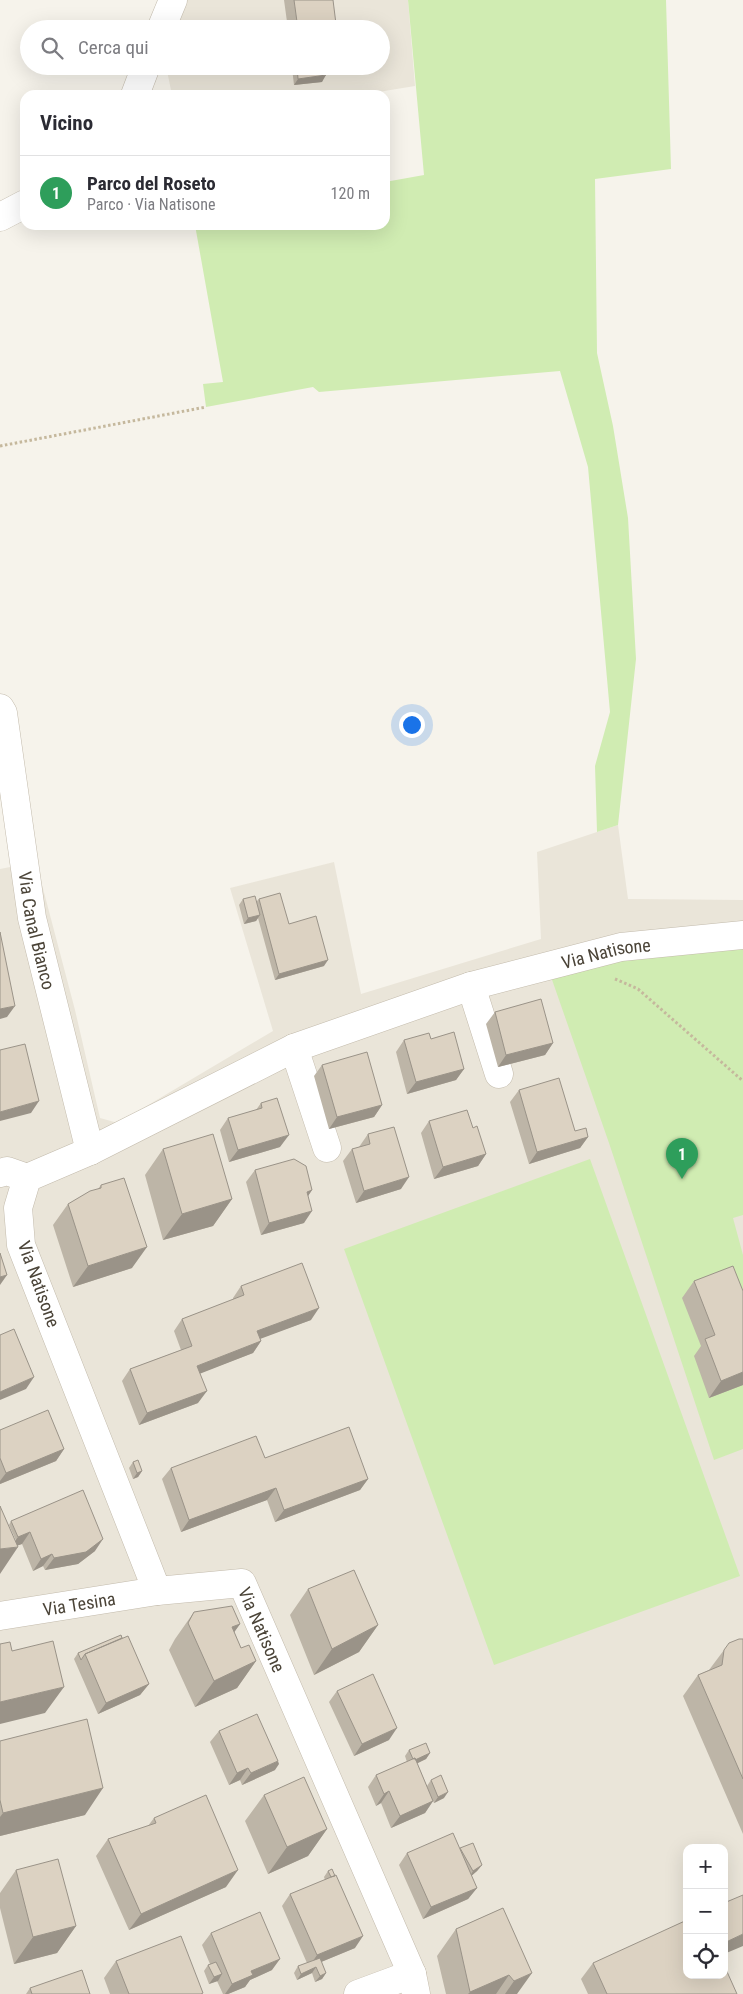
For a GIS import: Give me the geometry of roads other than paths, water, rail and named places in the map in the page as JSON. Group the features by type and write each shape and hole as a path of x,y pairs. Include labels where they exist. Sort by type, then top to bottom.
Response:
{"street":[{"path":"165,20 173,0"},
{"path":"137,90 143,75"},
{"path":"0,217 20,207"},
{"name":"Via Canal Bianco","path":"0,708 3,714 32,918 90,1151"},
{"name":"Via Natisone","path":"414,1984 242,1583 157,1591 21,1245 18,1208 27,1178 90,1151 294,1048 470,986 621,947 743,934"},
{"path":"470,986 499,1074"},
{"path":"294,1048 327,1148"},
{"path":"0,1173 7,1171 27,1178"},
{"name":"Via Tesina","path":"0,1616 157,1591"},
{"path":"358,1994 414,1984"}],"place":[{"name":"Parco del Roseto","path":"682,1179"}]}
